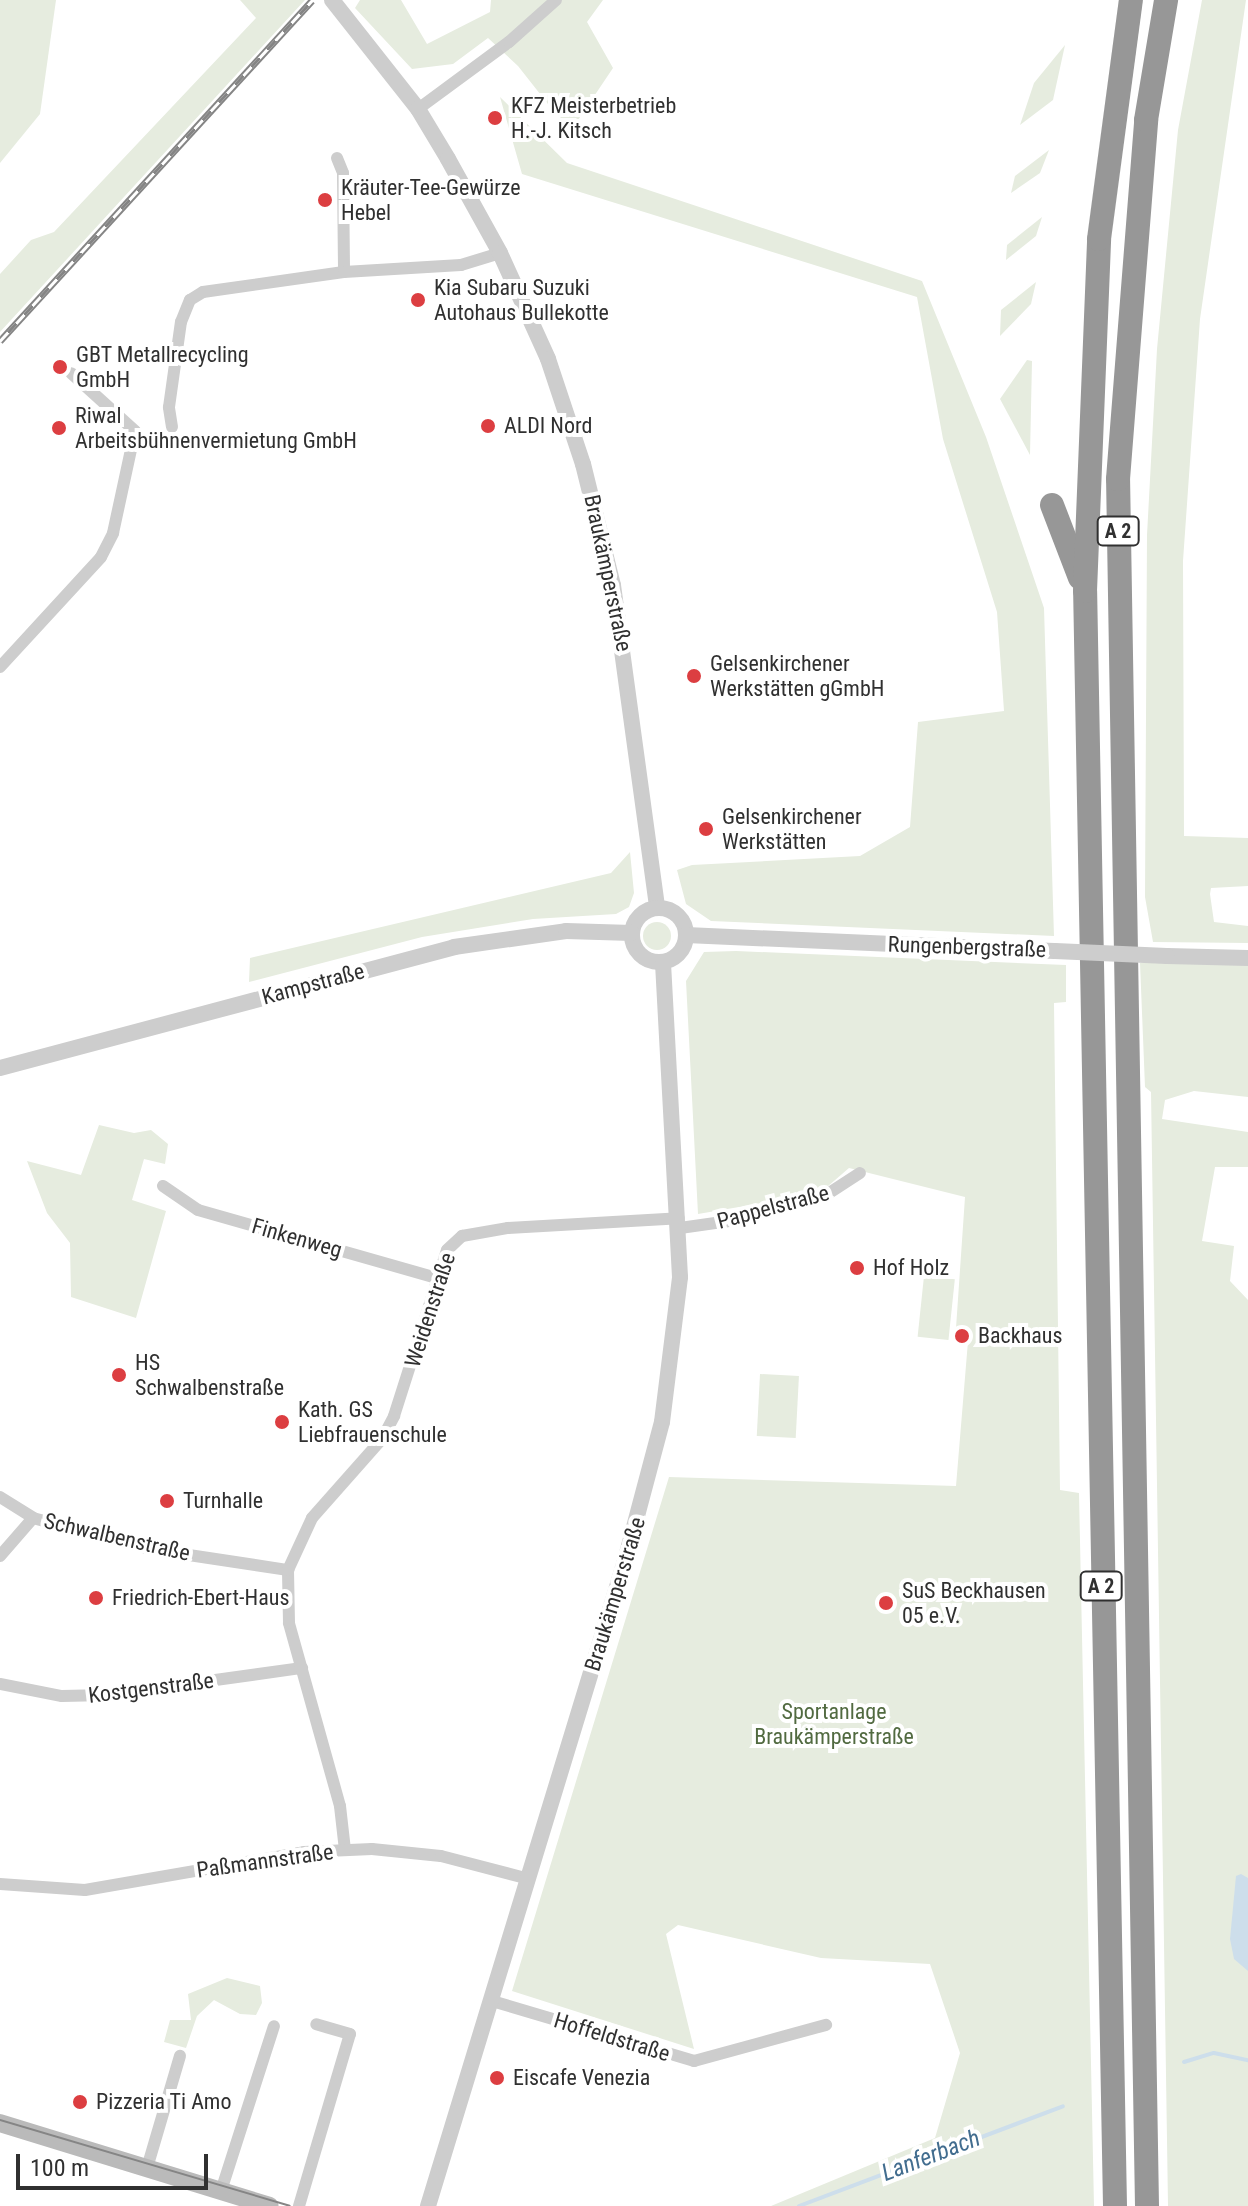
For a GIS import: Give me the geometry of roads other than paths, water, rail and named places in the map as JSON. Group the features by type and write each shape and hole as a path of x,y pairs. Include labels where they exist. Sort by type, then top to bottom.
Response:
{"highway":[{"name":"A 2","path":"1115,2206 1085,591 1099,239 1131,0"},
{"name":"A 2","path":"1147,2206 1118,479 1146,120 1166,0"},
{"path":"1052,505 1085,591"}],"main road":[{"path":"0,2123 269,2206"}],"street":[{"path":"418,109 509,42 556,0"},
{"name":"Braukämperstraße","path":"336,5 418,109 500,253 548,359 599,523 625,651 657,908"},
{"path":"337,158 343,173 344,272"},
{"path":"172,427 169,407 181,322 190,300 203,292 344,272 461,265 500,253"},
{"path":"0,667 101,557 113,533 135,431 71,373"},
{"path":"657,908 676,914 686,935 677,955 663,962 637,951 632,933 642,914 657,908"},
{"name":"Kampstraße","path":"0,1068 454,947 566,931 632,933"},
{"name":"Rungenbergstraße","path":"686,935 1248,958"},
{"name":"Braukämperstraße","path":"428,2206 653,1462 676,1327 679,1223 663,962"},
{"name":"Pappelstraße","path":"679,1223 743,1219 823,1197 860,1173"},
{"name":"Finkenweg","path":"163,1186 198,1210 437,1278"},
{"name":"Weidenstraße","path":"345,1850 340,1806 286,1609 288,1570 312,1518 382,1439 394,1416 447,1250 462,1236 536,1225 679,1223"},
{"name":"Schwalbenstraße","path":"0,1497 33,1518 149,1549 288,1570"},
{"path":"0,1556 33,1518"},
{"name":"Kostgenstraße","path":"0,1684 62,1696 107,1695 302,1668"},
{"name":"Paßmannstraße","path":"0,1884 85,1890 345,1850 441,1856 529,1879"},
{"name":"Hoffeldstraße","path":"492,2001 694,2061 826,2025"},
{"path":"299,2206 350,2034 316,2024"},
{"path":"221,2191 274,2026"},
{"path":"147,2168 180,2056"}],"water":[{"path":"1241,1874 1248,1878 1248,1971 1234,1959 1230,1939 1236,1876"}],"waterway":[{"name":"Lanferbach","path":"1184,2062 1214,2053 1248,2060"},
{"name":"Lanferbach","path":"799,2206 1063,2106"}],"tram line":[{"path":"0,2120 290,2206"}],"railway":[{"path":"0,341 312,0"}],"place":[{"name":"KFZ Meisterbetrieb H.-J. Kitsch","path":"495,118"},
{"name":"Kräuter-Tee-Gewürze Hebel","path":"325,200"},
{"name":"Kia Subaru Suzuki Autohaus Bullekotte","path":"418,300"},
{"name":"GBT Metallrecycling GmbH","path":"60,367"},
{"name":"ALDI Nord","path":"488,426"},
{"name":"Riwal Arbeitsbühnenvermietung GmbH","path":"59,428"},
{"name":"Gelsenkirchener Werkstätten gGmbH","path":"694,676"},
{"name":"Gelsenkirchener Werkstätten","path":"706,829"},
{"name":"Hof Holz","path":"857,1268"},
{"name":"Backhaus","path":"962,1336"},
{"name":"HS Schwalbenstraße","path":"119,1375"},
{"name":"Kath. GS Liebfrauenschule","path":"282,1422"},
{"name":"Turnhalle","path":"167,1501"},
{"name":"Friedrich-Ebert-Haus","path":"96,1598"},
{"name":"SuS Beckhausen 05 e.V.","path":"886,1603"},
{"name":"Eiscafe Venezia","path":"497,2078"},
{"name":"Pizzeria Ti Amo","path":"80,2102"}],"park label":[{"name":"Sportanlage Braukämperstraße","path":"834,1724"}]}
